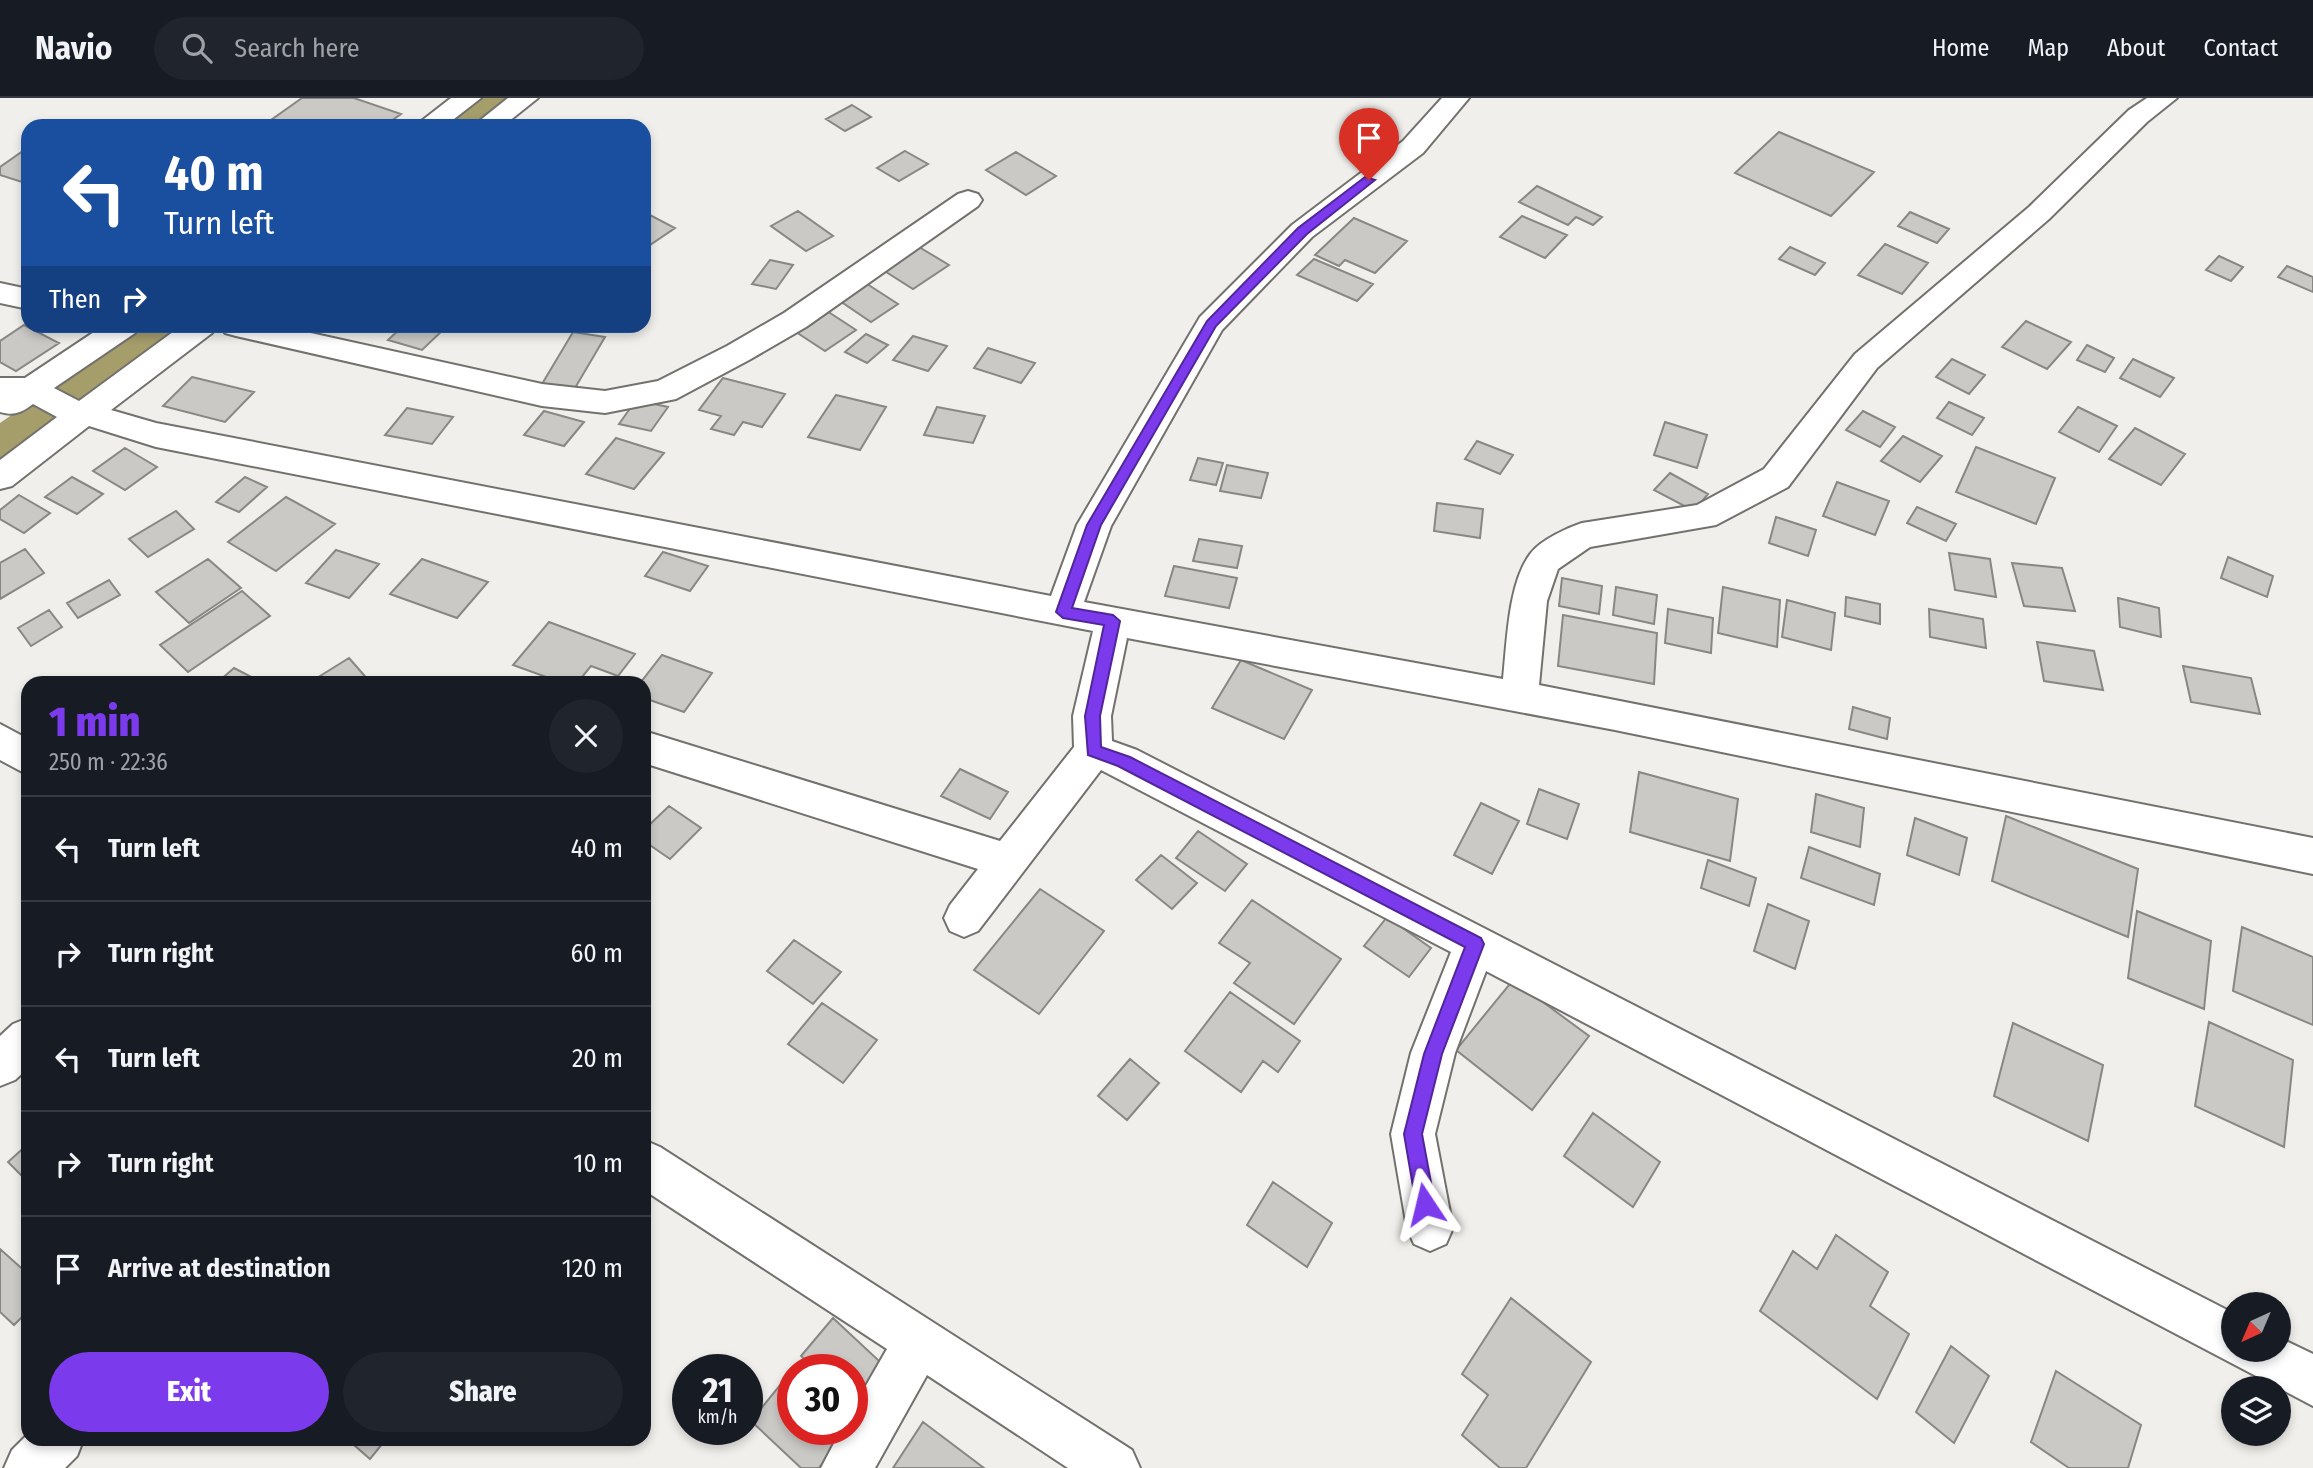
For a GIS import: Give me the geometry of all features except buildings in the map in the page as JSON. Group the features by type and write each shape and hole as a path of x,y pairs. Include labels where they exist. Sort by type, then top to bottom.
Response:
{"street":[{"path":"438,119 468,98"},
{"path":"496,119 525,98"},
{"path":"1063,612 1094,525 1211,324 1302,231 1413,147 1456,98"},
{"path":"1519,697 1529,601 1544,561 1582,536 1704,516 1776,478 1866,361 2039,213 2138,116 2164,98"},
{"path":"267,333 542,395 605,402 665,391 795,320 968,200"},
{"path":"0,293 21,298"},
{"path":"0,477 78,355 113,333"},
{"path":"0,413 47,400 186,333"},
{"path":"47,400 116,425 156,435 1063,612 1519,697 2313,856"},
{"path":"964,918 1093,751 1092,716 1113,621"},
{"path":"0,740 21,754"},
{"path":"651,749 1008,861"},
{"path":"1093,751 1124,761 2221,1333"},
{"path":"1430,1228 1413,1134 1433,1054 1475,944"},
{"path":"0,1065 21,1046"},
{"path":"651,1168 1114,1468"},
{"path":"847,1468 918,1343"},
{"path":"2277,1362 2313,1381"},
{"path":"30,1468 51,1446"}],"waterway":[{"path":"459,119 489,98"},
{"path":"0,444 157,333"}],"route":[{"path":"1369,180 1302,231 1211,324 1094,525 1063,612 1113,621 1092,716 1093,751 1124,761 1475,944 1433,1054 1413,1134 1425,1204"}]}
